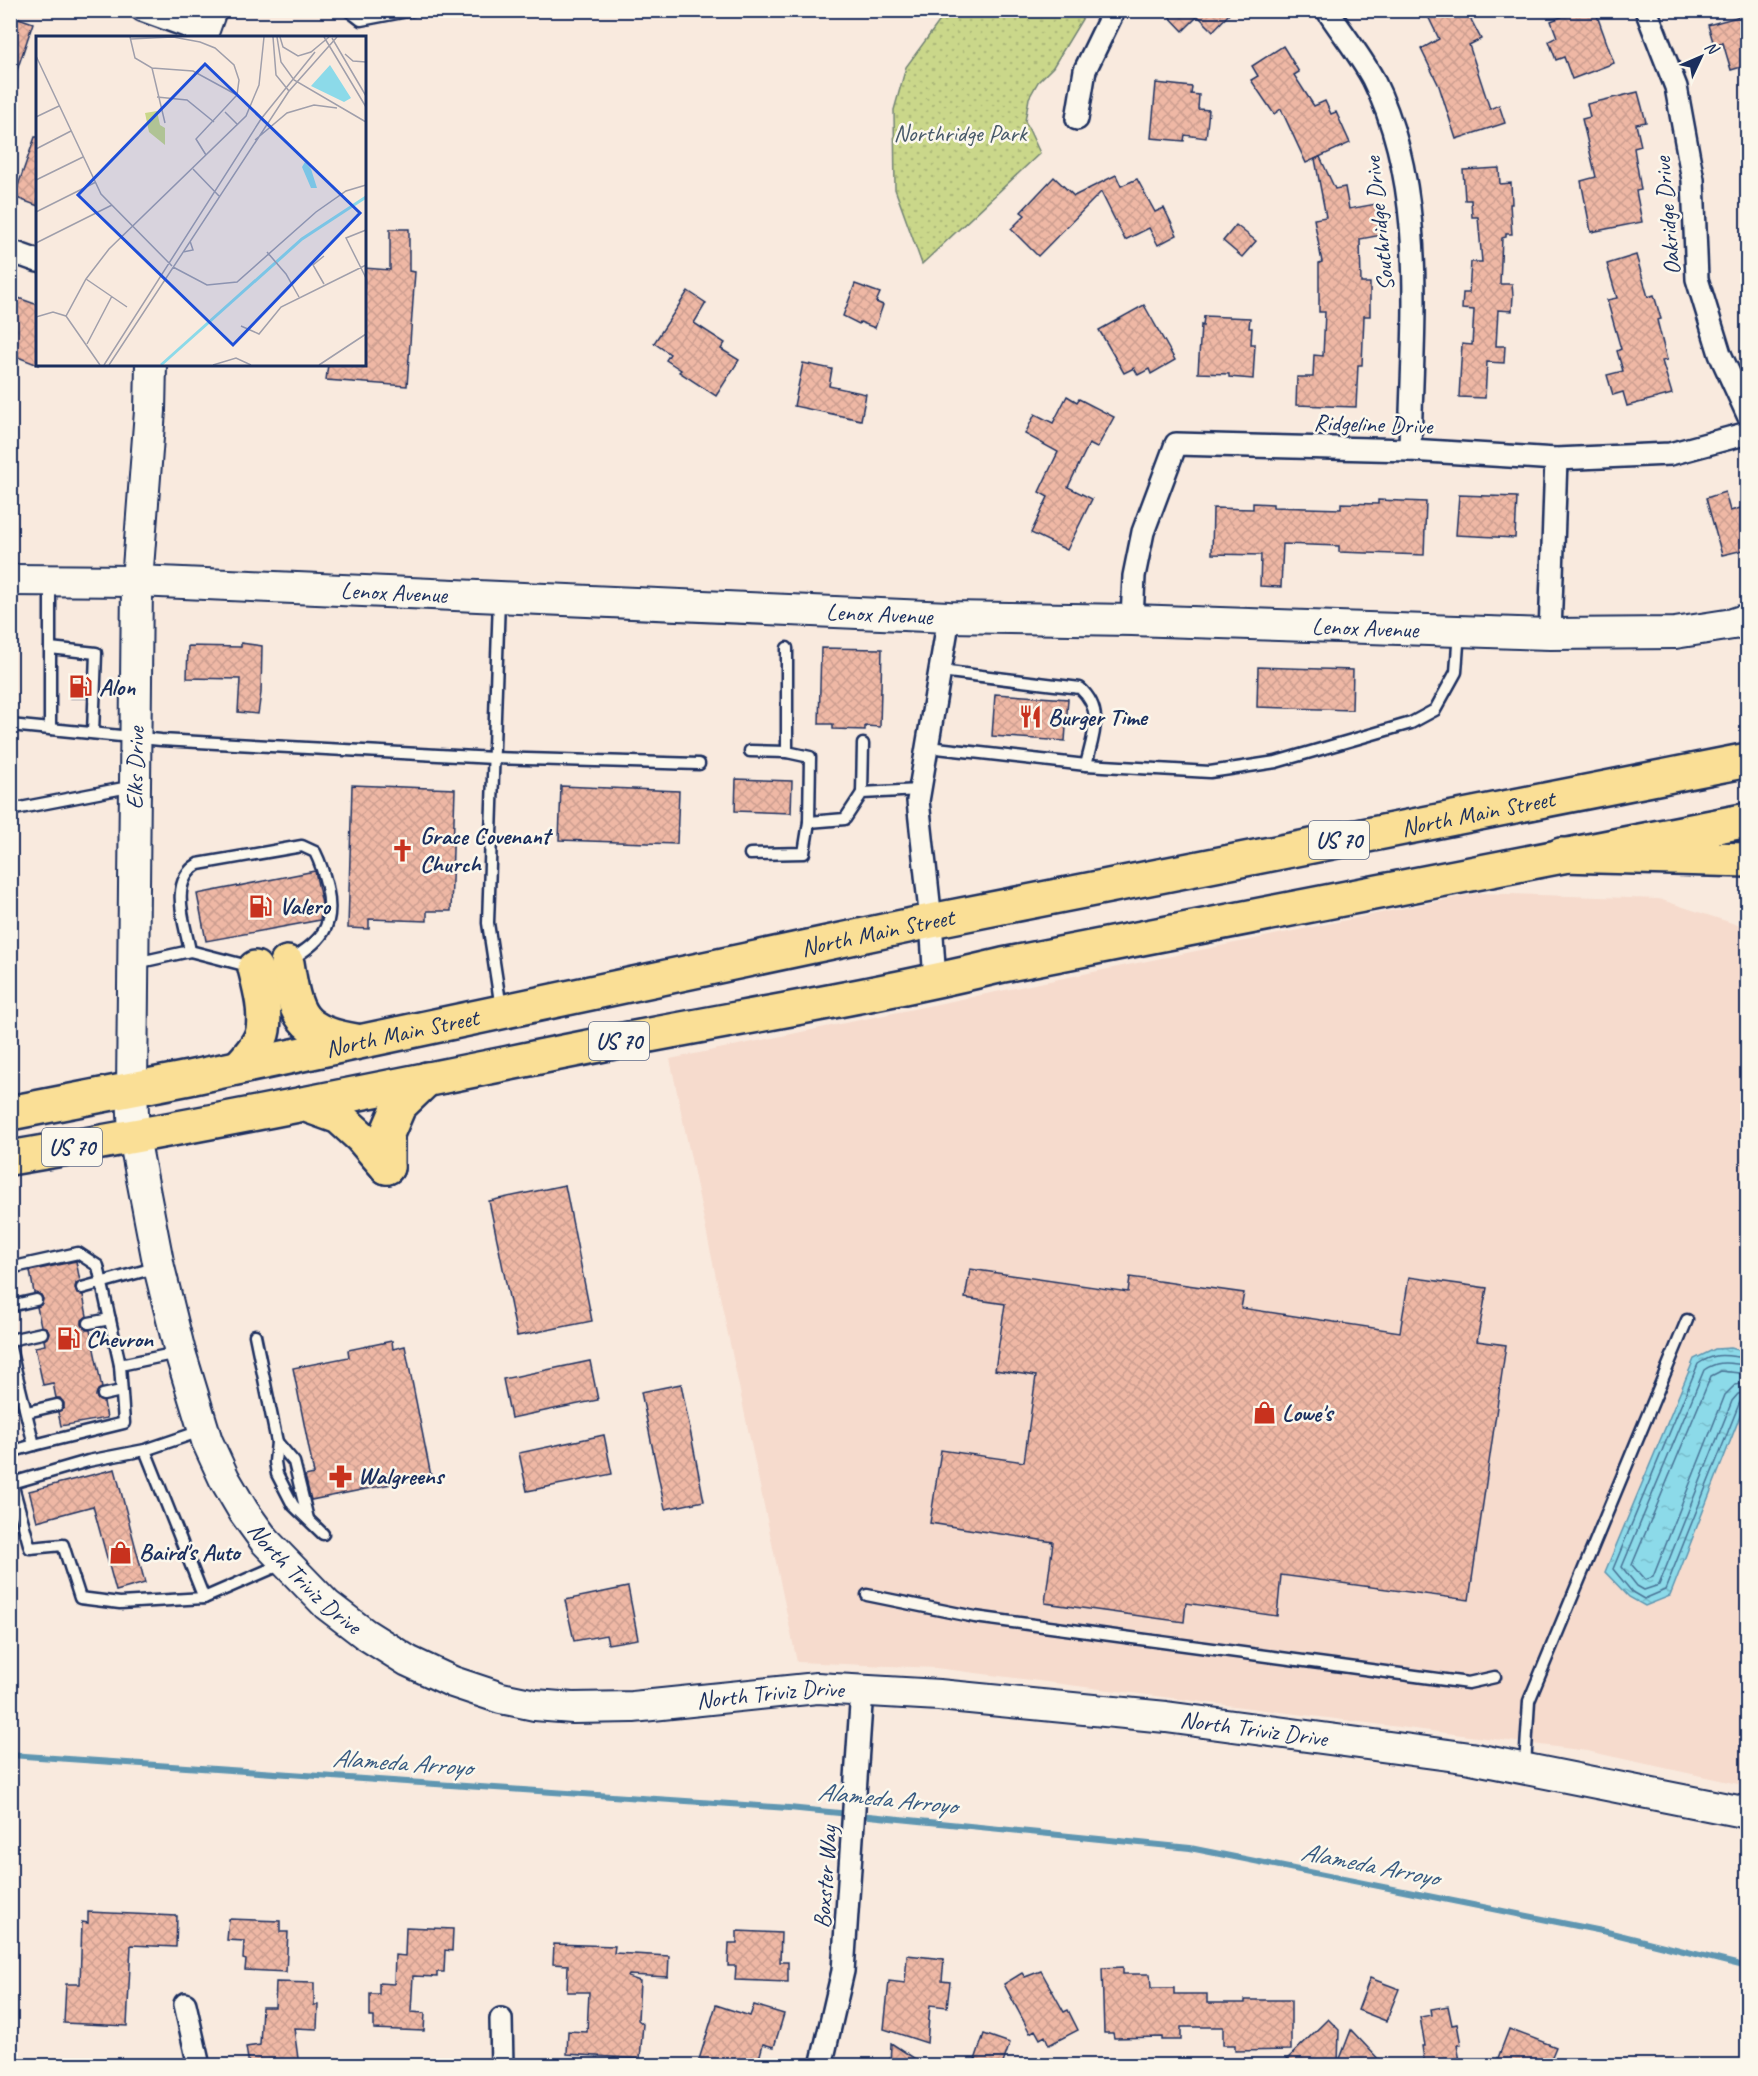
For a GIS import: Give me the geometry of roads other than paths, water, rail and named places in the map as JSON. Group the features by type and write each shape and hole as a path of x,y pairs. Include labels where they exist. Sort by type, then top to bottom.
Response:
{"main road":[{"name":"North Main Street","path":"10,1113 132,1090 931,921 1748,760"},
{"name":"North Main Street","path":"10,1158 134,1137 697,1026 935,982 1014,963 1748,820"},
{"path":"1561,855 1748,860"},
{"path":"271,965 300,1015 316,1029 332,1037 361,1042"},
{"path":"239,1067 253,1050 263,1032 263,1002 271,965"},
{"path":"303,1104 339,1117 361,1137 387,1167 387,1134 399,1106 427,1079"}],"street":[{"path":"142,10 205,27"},
{"path":"1077,119 1085,70 1114,10"},
{"name":"Southridge Drive","path":"1327,10 1372,78 1400,150 1407,192 1413,270 1410,450"},
{"name":"Oakridge Drive","path":"1646,10 1676,87 1693,180 1697,279 1720,354 1748,415"},
{"path":"10,251 36,260"},
{"name":"Elks Drive","path":"134,1137 132,1090 137,581 150,411 151,366"},
{"name":"Ridgeline Drive","path":"1132,620 1134,576 1143,532 1176,444 1410,450 1556,459 1670,454 1748,433"},
{"path":"1550,634 1556,459"},
{"name":"Lenox Avenue","path":"10,580 137,581 949,617 1132,620 1550,634 1675,633 1733,624 1748,619"},
{"path":"935,982 918,801 949,617"},
{"name":"North Triviz Drive","path":"134,1137 159,1267 180,1352 215,1460 234,1496 265,1541 327,1605 365,1634 408,1661 453,1682 501,1698 535,1705 573,1708 623,1707 817,1688 1166,1717 1472,1758 1748,1814"},
{"name":"Boxster Way","path":"821,2066 843,1971 862,1690"},
{"path":"185,2004 199,2066"},
{"path":"501,2019 502,2066"}],"lane":[{"path":"348,10 361,20 413,10"},
{"path":"50,581 50,729"},
{"path":"499,598 488,923 502,1011"},
{"path":"928,747 1086,765 1210,772 1276,762 1411,723 1435,710 1456,672 1459,631"},
{"path":"50,648 96,652 93,734"},
{"path":"787,648 788,753"},
{"path":"940,671 1080,688 1087,694 1096,711 1086,765"},
{"path":"10,725 136,738 494,758 699,764"},
{"path":"809,822 845,819 862,793 863,744"},
{"path":"750,751 810,757 809,822 804,853 750,854"},
{"path":"10,810 135,786"},
{"path":"862,793 920,790"},
{"path":"133,963 190,951 271,965 309,949 322,934 329,921 331,905 323,868 315,852 302,846 198,864 188,870 180,897 190,951"},
{"path":"10,1268 78,1253 98,1266 120,1365 124,1423 10,1452"},
{"path":"82,1288 159,1267"},
{"path":"10,1306 36,1300"},
{"path":"89,1323 110,1319"},
{"path":"1525,1769 1529,1701 1687,1320"},
{"path":"10,1341 42,1333"},
{"path":"255,1335 277,1442 275,1462 282,1485 293,1506 323,1534"},
{"path":"10,1348 34,1445"},
{"path":"120,1365 180,1352"},
{"path":"103,1395 121,1391"},
{"path":"27,1412 57,1405"},
{"path":"204,1430 145,1450 88,1461 12,1483 30,1548 63,1545 80,1598 120,1603 204,1598 286,1562"},
{"path":"277,1442 294,1462 308,1519"},
{"path":"145,1450 204,1598"},
{"path":"867,1595 975,1617 1468,1683 1495,1677"}],"water":[{"path":"1731,1348 1746,1352 1747,1398 1670,1596 1645,1606 1629,1597 1605,1572 1694,1359 1715,1349"}],"waterway":[{"name":"Alameda Arroyo","path":"10,1755 789,1808 1190,1848 1607,1932 1748,1967"}],"place":[{"name":"Alon","path":"81,687"},
{"name":"Burger Time","path":"1030,717"},
{"name":"Grace Covenant Church","path":"402,850"},
{"name":"Valero","path":"261,906"},
{"name":"Chevron","path":"68,1339"},
{"name":"Lowe's","path":"1264,1413"},
{"name":"Walgreens","path":"340,1476"},
{"name":"Baird's Auto","path":"121,1552"}],"park label":[{"name":"Northridge Park","path":"960,133"}]}
